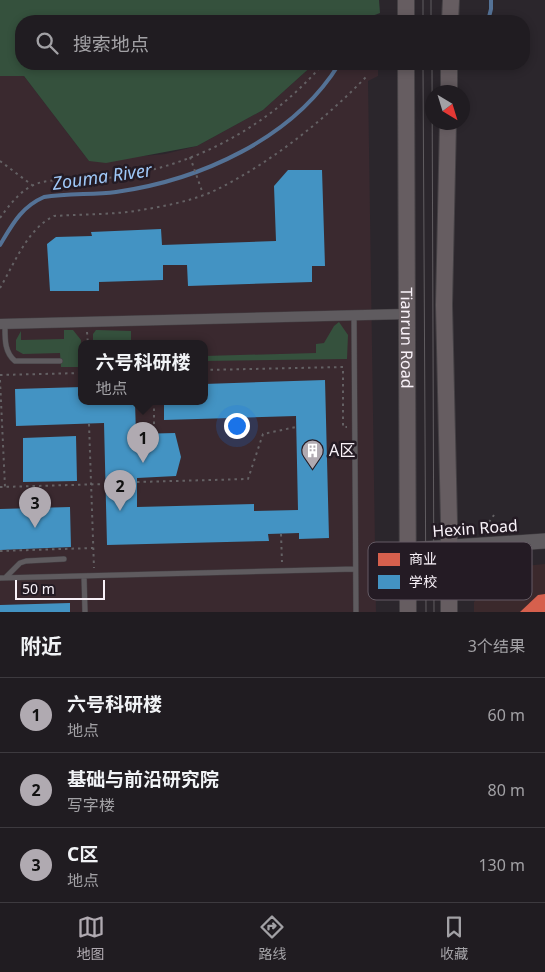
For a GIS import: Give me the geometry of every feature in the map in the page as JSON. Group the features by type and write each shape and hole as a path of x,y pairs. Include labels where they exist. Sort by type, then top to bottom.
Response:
{"main road":[{"path":"406,0 406,15"},
{"path":"450,15 451,0"},
{"name":"Tianrun Road","path":"406,70 408,542"},
{"path":"449,70 449,85"},
{"path":"448,130 444,305 449,542"}],"street":[{"path":"2,324 406,314"},
{"name":"Hexin Road","path":"531,542 545,541"}],"lane":[{"path":"354,315 356,612"},
{"path":"2,324 6,346 11,357 16,361 60,361"},
{"path":"3,578 26,560 64,559"},
{"path":"3,578 355,569"},
{"path":"84,576 85,612"}],"path":[{"path":"0,218 14,198 32,185 54,179 94,179 155,169 190,157 231,139 298,92 317,70"},
{"path":"0,288 33,232 47,219 54,216 115,214 142,210 203,194 238,177 288,145 329,112 366,77"},
{"path":"190,157 203,194"},
{"path":"0,160 32,185"},
{"path":"208,370 343,367 343,427 354,427"},
{"path":"0,375 78,373"},
{"path":"0,380 6,487"},
{"path":"154,405 154,424"},
{"path":"89,424 94,575"},
{"path":"137,482 248,478 263,434 296,427"},
{"path":"0,488 106,484"},
{"path":"489,522 494,515"},
{"path":"281,534 282,571"},
{"path":"0,551 93,548"}],"shaded area":[{"path":"307,70 378,70 378,76 368,81 375,542 368,542 368,600 376,600 376,612 0,612 0,76 24,76 89,161 165,154 197,146 263,110"},
{"path":"545,564 545,612 474,612 476,600 532,600 532,565"}],"green space":[{"path":"0,0 379,0 380,13 375,15 15,15 15,70 307,70 263,110 197,146 106,163 89,161 24,76 0,76"},
{"path":"339,322 348,335 347,359 208,361 208,356 316,353 316,344 324,343 334,326"},
{"path":"64,330 73,330 81,340 78,340 78,367 61,367 60,353 23,354 16,350 16,340 21,331 21,340 64,339"},
{"path":"96,330 131,331 131,340 93,340 93,334"}],"building: 商业":[{"path":"545,594 545,612 520,612 538,595"}],"building: 学校":[{"path":"288,170 322,170 325,266 312,266 312,282 188,286 187,265 163,265 163,280 99,282 99,291 50,291 47,244 56,237 92,236 91,232 161,229 162,245 276,241 274,186"},
{"path":"325,380 329,538 299,539 299,533 268,534 269,541 107,545 104,423 16,426 15,389 78,387 78,405 135,405 136,434 175,433 181,457 176,476 137,478 137,507 254,504 254,511 298,510 296,416 164,420 164,405 208,405 208,384"},
{"path":"76,436 77,481 23,482 23,438"},
{"path":"70,507 71,547 0,550 0,509"},
{"path":"70,603 70,612 0,612 0,605"}],"waterway":[{"name":"Zouma River","path":"490,15 491,0"},
{"name":"Zouma River","path":"0,245 23,211 44,197 116,192 148,186 211,166 242,152 297,114 320,91 335,70"}],"tram line":[{"path":"423,0 423,15"},
{"path":"431,0 431,15"},
{"path":"423,70 426,542"},
{"path":"432,70 434,542"},
{"path":"426,600 426,612"},
{"path":"434,600 434,612"}],"place":[{"name":"六号科研楼","path":"143,463"},
{"name":"A区","path":"313,469"},
{"name":"基础与前沿研究院","path":"120,511"},
{"name":"C区","path":"35,528"}]}
